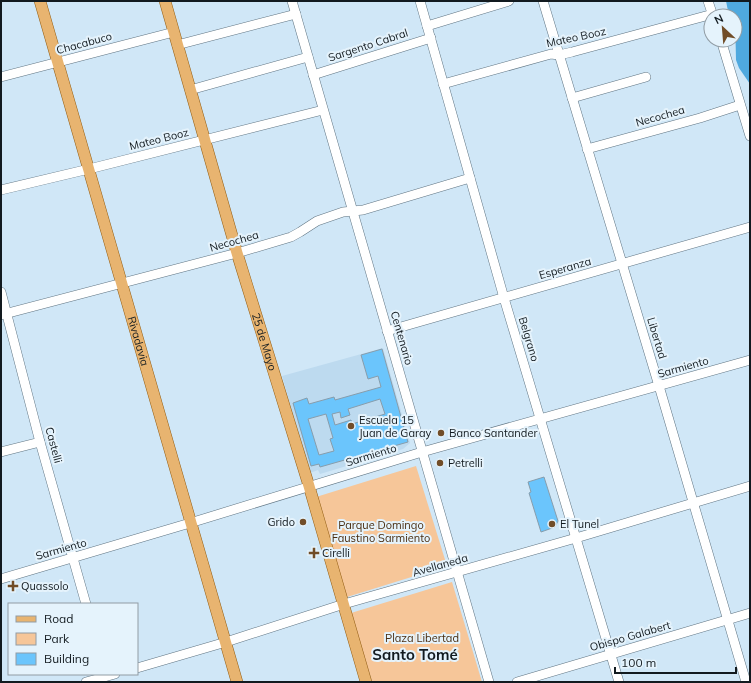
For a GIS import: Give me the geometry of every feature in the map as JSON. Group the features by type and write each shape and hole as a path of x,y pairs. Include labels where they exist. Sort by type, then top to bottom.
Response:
{"main road":[{"name":"Rivadavia","path":"40,1 237,682"},
{"name":"25 de Mayo","path":"165,1 237,253 309,486 366,682"}],"street":[{"name":"Centenario","path":"292,1 489,682"},
{"name":"Belgrano","path":"420,1 504,298 619,682"},
{"path":"427,26 509,1"},
{"name":"Libertad","path":"543,1 746,682"},
{"path":"177,45 296,14"},
{"name":"Mateo Booz","path":"443,84 551,54 559,55 703,18"},
{"name":"Chacabuco","path":"1,77 174,32"},
{"name":"Sargento Cabral","path":"313,75 430,38"},
{"path":"723,48 750,136"},
{"path":"190,90 308,57"},
{"path":"572,98 646,78"},
{"name":"Necochea","path":"587,149 700,118 740,105"},
{"name":"Mateo Booz","path":"1,190 323,110"},
{"name":"Necochea","path":"4,314 237,253 291,237 317,221 343,212 363,210 470,178"},
{"name":"Esperanza","path":"387,331 750,227"},
{"name":"Castelli","path":"1,292 4,314 86,603"},
{"name":"Sarmiento","path":"1,579 422,452 541,420 750,360"},
{"path":"1,452 40,442"},
{"name":"Avellaneda","path":"138,668 226,642 344,604 576,538 750,486"},
{"name":"Obispo Galabert","path":"517,682 750,613"},
{"path":"86,682 110,677"}],"shaded area":[{"name":"Escuela 15 Juan de Garay","path":"383,348 410,443 403,449 320,474 318,470 310,473 282,376"}],"green space":[{"name":"Parque Domingo Faustino Sarmiento","path":"416,466 447,566 347,597 316,497"},
{"name":"Plaza Libertad","path":"452,582 482,682 372,682 351,613"}],"water":[{"path":"726,1 750,1 750,84 739,68 736,60 736,48 743,48 743,8 727,8"}],"building":[{"path":"382,349 408,442 320,467 319,464 311,466 293,403 307,398 309,404 334,397 335,400 381,387 378,376 368,379 361,355","holes":["380,399 385,414 352,424 351,420 335,425 332,414 340,412 341,418 350,415 348,409","326,414 333,438 330,439 334,451 319,455 308,419"]},
{"path":"544,477 558,521 555,527 541,532 529,493 531,492 528,482"}],"place":[{"name":"Escuela 15 Juan de Garay","path":"351,426"},
{"name":"Banco Santander","path":"441,433"},
{"name":"Petrelli","path":"440,463"},
{"name":"Grido","path":"303,522"},
{"name":"El Tunel","path":"552,524"},
{"name":"Cirelli","path":"314,553"},
{"name":"Quassolo","path":"13,586"}],"district":[{"name":"Santo Tomé","path":"415,655"}]}
